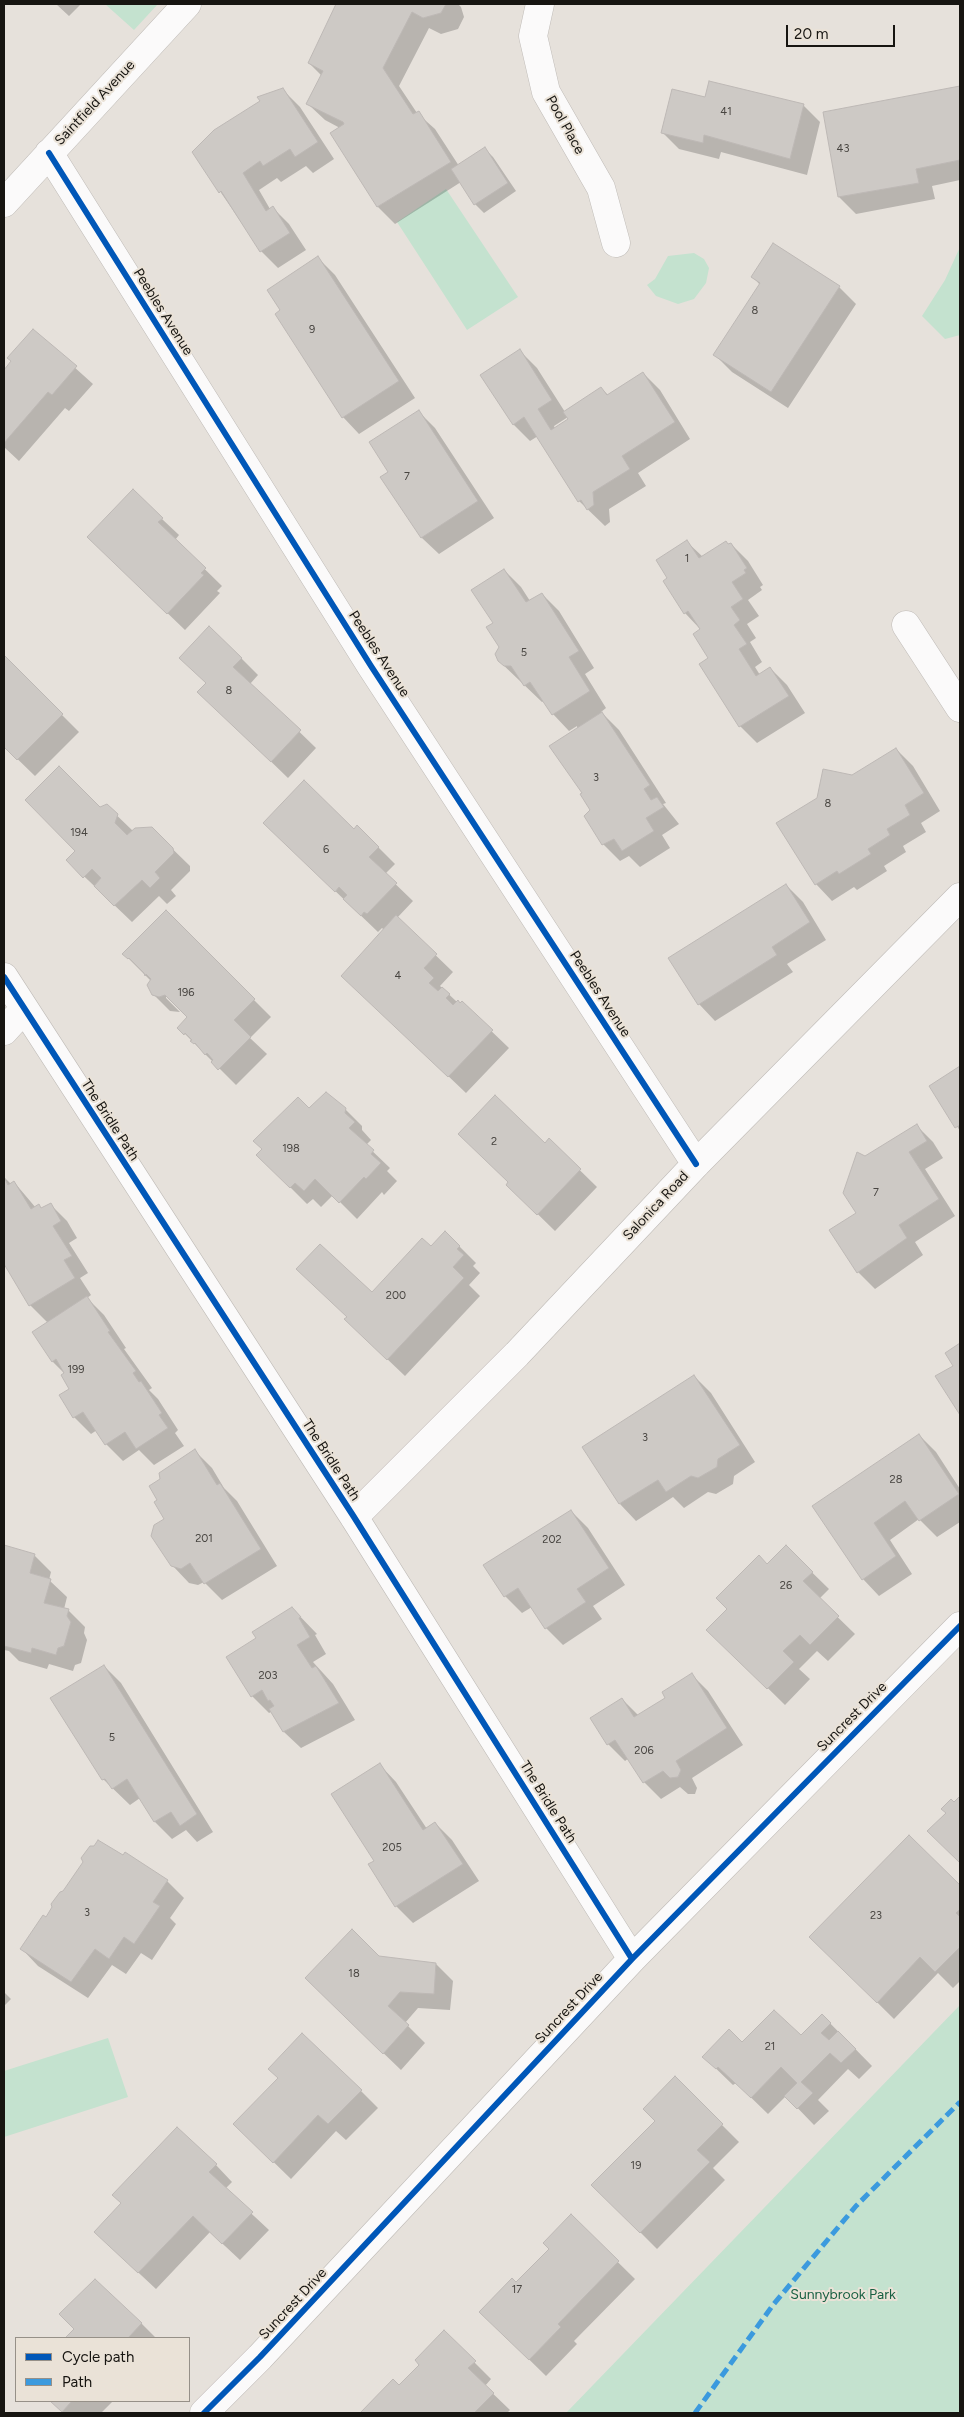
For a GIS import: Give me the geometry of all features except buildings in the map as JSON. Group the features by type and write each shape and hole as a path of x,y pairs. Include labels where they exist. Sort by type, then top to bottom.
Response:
{"street":[{"name":"Saintfield Avenue","path":"4,203 187,4"},
{"name":"Pool Place","path":"540,4 533,36 546,92 601,188 616,243"},
{"name":"Peebles Avenue","path":"49,152 371,666 696,1164"},
{"path":"906,624 960,708"},
{"name":"Salonica Road","path":"354,1517 517,1354 696,1164 960,897"},
{"name":"The Bridle Path","path":"4,977 23,1010 354,1517 632,1959"},
{"path":"4,1030 23,1010"},
{"name":"Suncrest Drive","path":"204,2413 260,2357 632,1959 960,1626"}],"green space":[{"path":"105,4 158,4 134,30"},
{"path":"446,189 518,297 467,330 397,222"},
{"path":"960,247 960,335 945,339 922,316 945,280"},
{"path":"694,253 704,259 709,268 706,283 694,299 678,304 656,296 647,285 655,279 668,256"},
{"name":"Sunnybrook Park","path":"960,2005 960,2413 566,2413"},
{"path":"108,2038 128,2097 4,2137 4,2071"}],"marked path":[{"path":"695,2413 773,2305 856,2206 960,2102"}],"cycle path":[{"path":"49,153 371,666 696,1164"},
{"path":"4,977 354,1517 632,1959"},
{"path":"204,2413 260,2357 632,1959 960,1626"}]}
